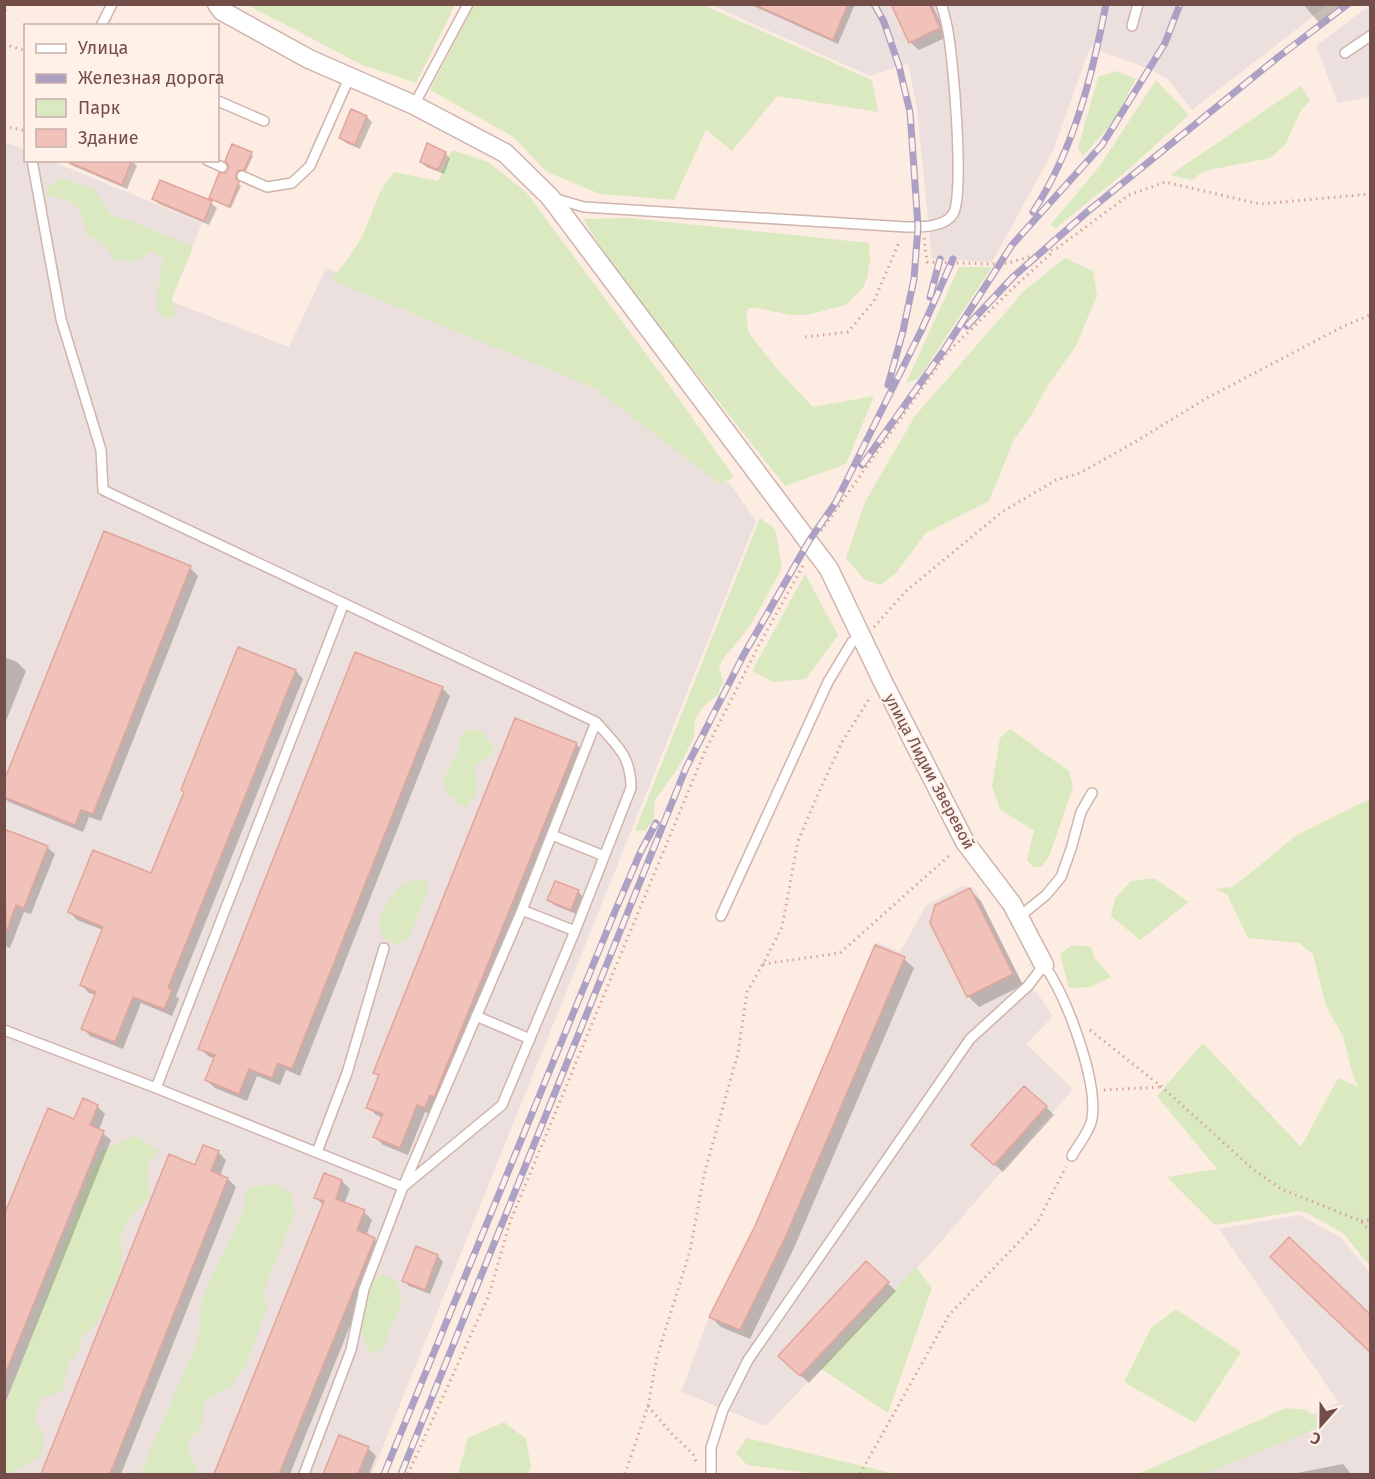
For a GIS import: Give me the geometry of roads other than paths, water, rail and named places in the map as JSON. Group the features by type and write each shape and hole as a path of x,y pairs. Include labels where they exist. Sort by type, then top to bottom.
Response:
{"street":[{"name":"улица Лидии Зверевой","path":"217,4 222,11 309,59 414,105 505,153 550,197 829,569 882,680 965,842 1012,904 1044,965"}],"lane":[{"path":"102,24 112,4"},
{"path":"414,105 468,4"},
{"path":"550,197 584,207 906,227 941,223 953,214 958,196 952,70 947,23 941,4"},
{"path":"1132,26 1138,4"},
{"path":"1345,53 1371,36"},
{"path":"242,176 267,187 292,183 304,172 310,166 350,76"},
{"path":"219,101 264,121"},
{"path":"32,162 61,319 101,450 103,490 596,722 627,758 631,774 631,788 575,931 502,1105 403,1187"},
{"path":"211,162 222,167"},
{"path":"156,1088 344,603"},
{"path":"721,916 828,682 852,642 861,637"},
{"path":"304,1474 351,1350 364,1289 403,1187 522,910 596,722"},
{"path":"1019,916 1046,895 1061,877 1081,812 1092,793"},
{"path":"552,835 604,856"},
{"path":"522,910 575,931"},
{"path":"317,1152 347,1073 384,948"},
{"path":"711,1474 711,1448 723,1410 748,1360 970,1039 1028,986 1044,965 1055,980 1074,1024 1092,1091 1092,1121 1072,1156"},
{"path":"476,1016 530,1039"},
{"path":"4,1030 403,1187"}],"railway":[{"path":"874,4 884,22 899,66 910,112 918,227 914,279 888,385"},
{"path":"1033,212 1060,163 1080,112 1106,4"},
{"path":"862,465 944,350 1012,245 1102,145 1165,43 1180,4"},
{"path":"967,326 1013,277 1087,212 1277,58 1348,4"},
{"path":"930,297 940,259"},
{"path":"401,1474 686,768 743,656 809,541 836,502 921,331 953,259"},
{"path":"384,1474 616,909 656,823"}]}
